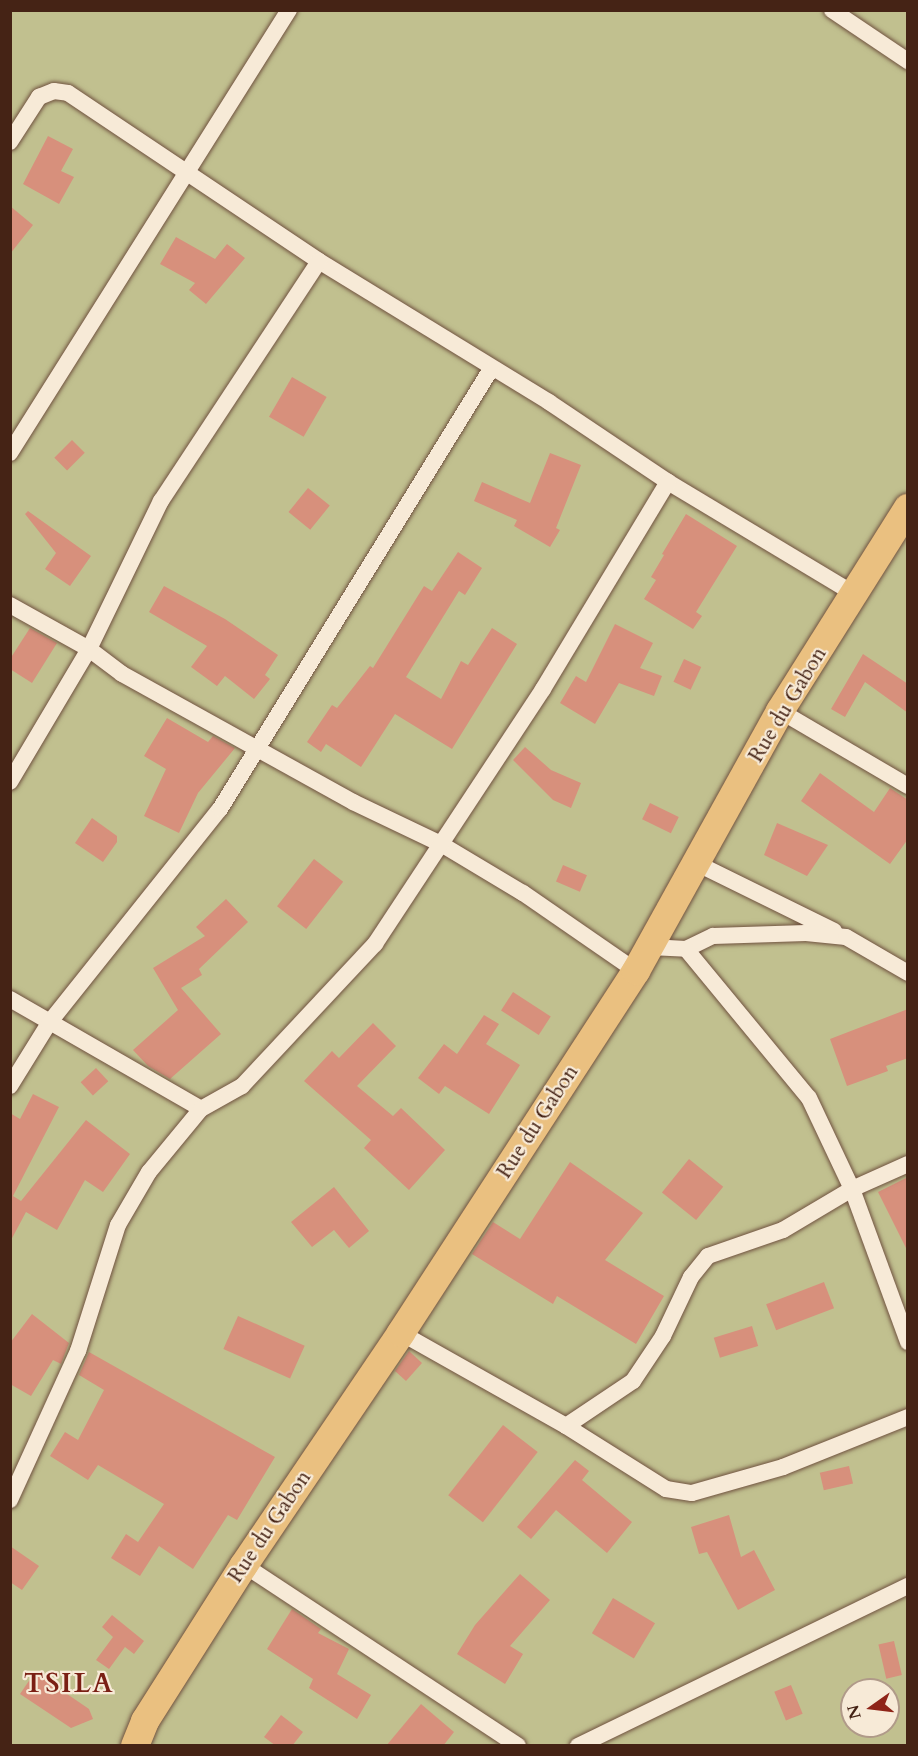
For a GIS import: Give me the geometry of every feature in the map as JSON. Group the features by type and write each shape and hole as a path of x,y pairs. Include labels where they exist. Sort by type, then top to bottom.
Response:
{"highway":[{"name":"Rue du Gabon","path":"115,1746 140,1733 244,1565 401,1333 643,959 780,711 808,671 853,593 908,508"}],"street":[{"path":"10,453 190,173 289,10"},
{"path":"832,10 908,61"},
{"path":"10,142 39,97 54,91 69,93 319,261 668,482 853,593"},
{"path":"10,782 89,649 161,501 319,261"},
{"path":"10,1086 49,1023 220,809 491,369"},
{"path":"10,1500 78,1351 118,1225 149,1172 201,1109 242,1086 375,944 543,689 668,482"},
{"path":"10,604 89,649 122,674 353,802 441,844 523,893 643,959 686,950 713,936 771,932 846,937"},
{"path":"780,711 908,786"},
{"path":"696,863 846,937 908,973"},
{"path":"686,950 809,1098 852,1189 908,1342"},
{"path":"10,999 201,1109"},
{"path":"566,1426 633,1381 663,1335 691,1277 708,1256 783,1230 852,1189 908,1164"},
{"path":"401,1333 566,1426 666,1489 692,1493 783,1467 908,1417"},
{"path":"244,1565 518,1746"},
{"path":"578,1746 908,1586"}],"shaded area":[{"path":"11,11 907,11 907,1745 11,1746"}],"building":[{"path":"48,136 73,149 61,171 74,177 59,204 23,184"},
{"path":"10,206 33,225 10,254"},
{"path":"176,237 215,259 227,244 245,258 206,304 189,290 195,283 160,264"},
{"path":"292,377 327,397 304,437 269,417"},
{"path":"72,440 85,453 67,470 54,458"},
{"path":"550,453 581,465 556,528 560,530 550,547 514,526 517,520 474,501 482,482 530,503"},
{"path":"308,488 330,506 310,530 288,512"},
{"path":"28,511 91,556 70,586 45,569 56,553 25,514"},
{"path":"686,514 737,546 696,612 702,616 693,629 644,599 656,580 651,577 664,555 662,554"},
{"path":"458,552 482,568 465,595 459,591 406,677 441,699 461,661 468,665 492,628 517,644 452,749 395,714 361,767 326,744 321,752 307,742 332,705 337,708 370,666 373,668 424,586 432,591"},
{"path":"164,586 225,619 278,655 265,675 270,679 254,699 225,676 217,686 191,667 207,646 149,612"},
{"path":"615,624 653,643 640,668 662,676 654,696 619,683 595,724 560,703 576,676 586,682"},
{"path":"30,628 57,643 32,683 10,669 10,659"},
{"path":"863,654 908,684 908,713 865,682 845,717 831,709"},
{"path":"684,659 701,667 691,690 673,682"},
{"path":"167,718 208,742 213,736 235,748 198,793 179,833 144,816 166,769 144,756"},
{"path":"525,747 551,770 581,783 571,808 553,800 513,760"},
{"path":"820,773 874,812 890,788 908,800 908,839 890,864 801,801"},
{"path":"650,803 679,817 671,833 642,819"},
{"path":"92,818 117,836 117,842 103,862 75,843"},
{"path":"777,823 828,845 807,876 764,855"},
{"path":"314,859 343,882 306,929 277,906"},
{"path":"563,865 587,875 580,892 556,882"},
{"path":"226,899 248,922 199,969 202,975 181,988 221,1034 170,1079 148,1066 133,1050 178,1010 153,968 205,936 196,927"},
{"path":"513,992 551,1017 539,1035 501,1010"},
{"path":"908,1009 908,1058 886,1066 888,1071 847,1086 830,1039"},
{"path":"484,1015 499,1024 486,1044 520,1065 489,1114 445,1086 439,1094 418,1078 444,1044 457,1054"},
{"path":"373,1023 396,1046 357,1086 393,1116 401,1108 445,1150 409,1190 364,1148 371,1140 304,1081 332,1051 339,1058"},
{"path":"96,1068 108,1081 93,1095 81,1082"},
{"path":"33,1094 59,1107 13,1196 21,1201 86,1120 130,1154 103,1192 85,1180 57,1230 26,1212 10,1242 10,1113 20,1119"},
{"path":"689,1159 723,1187 696,1220 662,1192"},
{"path":"570,1162 643,1213 605,1260 664,1296 636,1344 557,1296 553,1304 472,1254 493,1222 520,1239"},
{"path":"908,1177 908,1252 878,1192"},
{"path":"334,1187 369,1231 349,1248 334,1230 312,1247 291,1222"},
{"path":"824,1282 834,1308 776,1330 766,1304"},
{"path":"32,1314 69,1343 61,1364 53,1360 31,1396 10,1384 10,1343"},
{"path":"238,1316 305,1346 290,1379 223,1349"},
{"path":"752,1326 758,1346 720,1358 714,1338"},
{"path":"409,1351 422,1363 406,1381 395,1371"},
{"path":"89,1352 275,1457 237,1520 228,1515 193,1569 159,1546 140,1576 111,1558 126,1534 138,1542 164,1504 98,1465 88,1480 50,1456 65,1432 78,1440 104,1390 79,1375"},
{"path":"503,1425 538,1452 483,1522 448,1495"},
{"path":"575,1460 589,1471 582,1480 632,1522 607,1553 556,1510 531,1539 517,1527"},
{"path":"849,1466 853,1484 824,1490 820,1473"},
{"path":"729,1515 741,1557 754,1550 775,1590 738,1610 707,1552 699,1554 691,1527"},
{"path":"10,1546 39,1566 22,1590 10,1582"},
{"path":"520,1574 550,1600 510,1646 523,1654 505,1684 457,1654 475,1625"},
{"path":"613,1598 655,1623 634,1658 592,1633"},
{"path":"292,1609 321,1629 318,1633 349,1649 337,1674 371,1695 357,1719 309,1688 313,1679 267,1649"},
{"path":"112,1615 144,1641 134,1654 125,1647 109,1669 96,1660 113,1637 102,1627"},
{"path":"894,1641 902,1675 886,1678 878,1645"},
{"path":"35,1672 89,1709 93,1719 71,1728 20,1694"},
{"path":"791,1685 803,1714 786,1720 774,1692"},
{"path":"421,1704 454,1732 443,1746 386,1746"},
{"path":"281,1715 303,1732 292,1746 276,1746 264,1737"}],"district":[{"name":"TSILA","path":"69,1684"}]}
